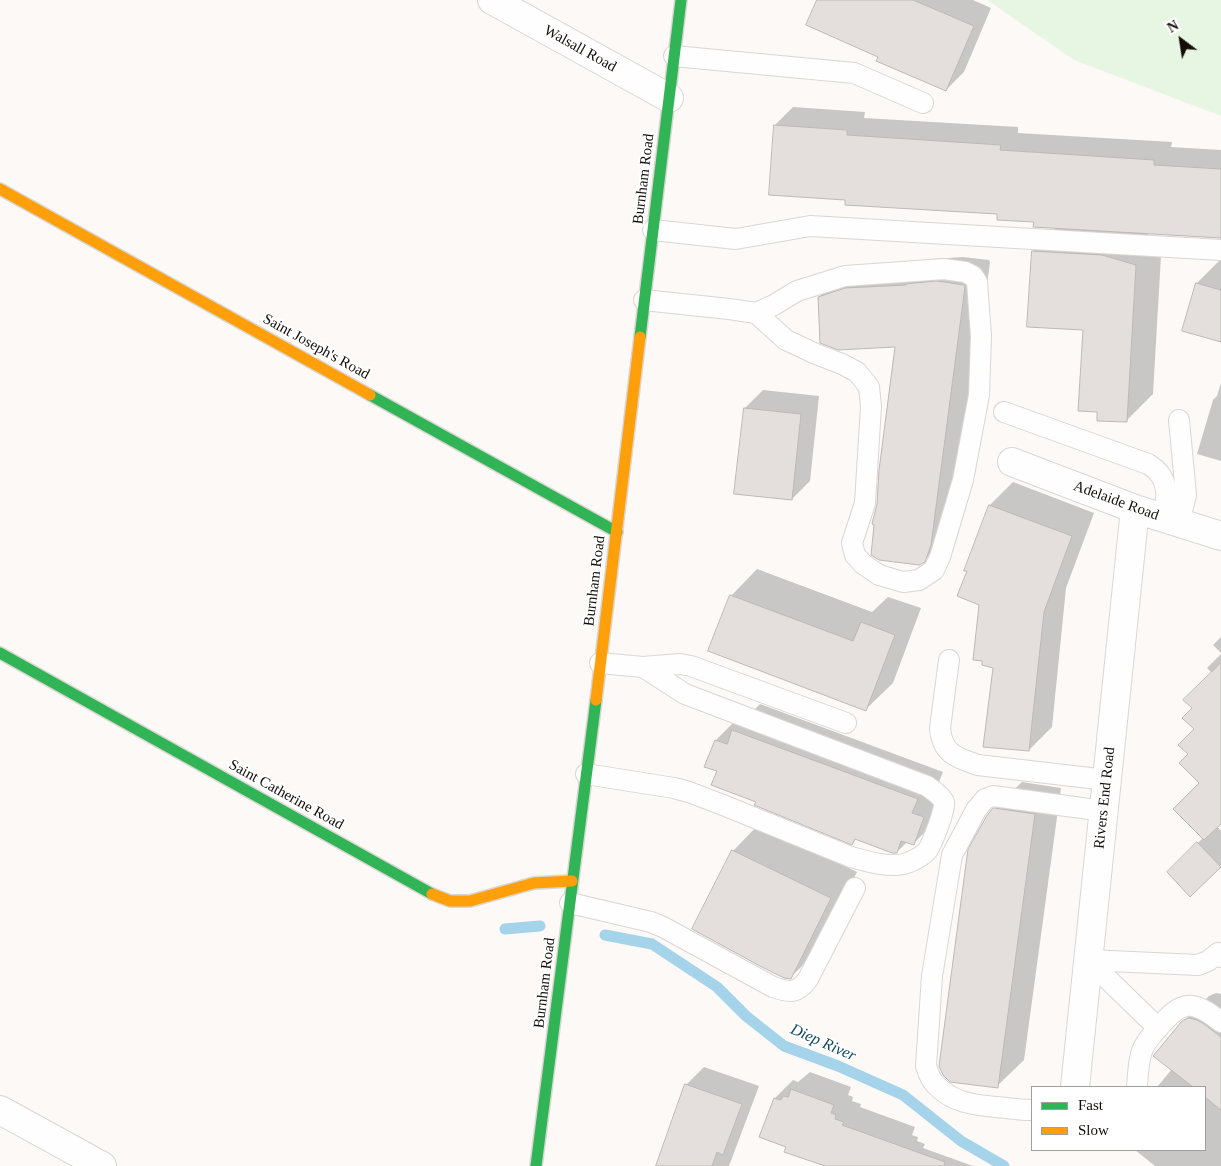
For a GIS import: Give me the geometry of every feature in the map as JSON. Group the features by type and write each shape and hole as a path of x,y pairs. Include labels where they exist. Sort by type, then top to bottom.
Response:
{"street":[{"name":"Walsall Road","path":"492,0 669,98"},
{"name":"Burnham Road","path":"536,1166 564,953 681,0"},
{"name":"Saint Joseph's Road","path":"0,189 616,532"},
{"name":"Adelaide Road","path":"1012,462 1135,509 1221,536"},
{"name":"Rivers End Road","path":"1075,1086 1135,509"},
{"name":"Saint Catherine Road","path":"0,653 430,893 450,900 470,901 534,883 572,881"},
{"path":"0,1110 102,1166"}],"lane":[{"path":"674,56 854,73 923,103"},
{"path":"653,230 736,239 810,226 1221,250"},
{"path":"644,300 756,313 797,291 845,276 944,269 965,272 973,276 977,282 981,336 979,395 963,480 940,556 934,570 920,580 903,582 879,574 863,564 855,555 852,542 864,503 871,406 868,387 857,372 786,340 756,313"},
{"path":"1004,412 1148,464 1159,472 1166,486 1171,520"},
{"path":"1171,520 1186,495 1179,420"},
{"path":"949,660 940,728 944,746 950,753 978,765 1107,780"},
{"path":"600,663 643,667 680,664 691,666 846,723"},
{"path":"586,774 689,792 723,804 851,857 872,863 896,865 912,862 926,852 943,815 944,802 939,795 927,786 685,694 643,667"},
{"path":"1031,1110 978,1106 956,1100 934,1084 926,1066 932,976 952,855 976,810 985,799 994,796 1104,811"},
{"path":"569,912 651,922 773,987 786,992 802,987 808,979 855,888"},
{"path":"1088,960 1198,965 1220,953"},
{"path":"1088,960 1158,1028"},
{"path":"1137,1086 1142,1050 1170,1014 1177,1009 1197,1006 1221,1022"}],"green space":[{"path":"987,0 1221,0 1221,116 1074,60"}],"building":[{"path":"817,0 913,0 974,26 946,91 876,61 878,57 806,25"},
{"path":"774,125 847,130 847,135 1001,145 1000,150 1154,160 1154,165 1221,169 1221,238 1033,227 1034,222 997,220 997,214 845,205 845,200 769,195"},
{"path":"1032,251 1102,255 1136,265 1127,422 1097,421 1097,412 1078,411 1083,330 1027,327"},
{"path":"937,281 964,285 965,287 931,545 925,562 919,565 879,560 871,555 874,525 872,524 877,504 879,470 895,347 838,350 820,343 818,297 845,288 906,285"},
{"path":"1196,283 1221,290 1221,342 1182,331"},
{"path":"744,408 801,414 792,500 734,494"},
{"path":"989,505 1072,536 1044,612 1029,751 983,747 993,668 982,665 982,661 973,660 979,605 957,596 967,571 964,571"},
{"path":"730,595 853,641 861,622 895,635 866,711 708,651"},
{"path":"1221,663 1221,824 1204,840 1173,809 1199,783 1179,763 1188,754 1178,745 1194,729 1182,718 1192,708 1183,700"},
{"path":"732,730 918,799 912,813 924,817 914,845 901,841 897,853 892,853 855,839 852,845 754,805 756,802 711,785 717,771 704,767 715,740 727,744"},
{"path":"994,808 1035,814 998,1088 950,1082 943,1075 939,1066 968,849 986,817"},
{"path":"1197,842 1221,867 1190,897 1167,872"},
{"path":"732,850 831,898 791,979 784,978 760,966 692,929"},
{"path":"1189,1018 1197,1020 1221,1037 1221,1110 1206,1098 1206,1086 1192,1086 1153,1056 1182,1021"},
{"path":"685,1084 742,1104 723,1155 717,1152 712,1166 656,1166"},
{"path":"791,1089 834,1105 831,1113 836,1115 835,1119 844,1122 842,1125 945,1162 944,1166 825,1166 784,1152 786,1147 759,1137 774,1098 781,1100 783,1096 788,1097"}],"waterway":[{"name":"Diep River","path":"505,929 540,926"},
{"name":"Diep River","path":"605,935 652,944 717,987 746,1016 784,1046 838,1066 903,1095 961,1141 1004,1166"}],"traffic: fast":[{"path":"640,337 681,0"},
{"path":"370,395 617,532"},
{"path":"0,653 432,894"},
{"path":"536,1166 596,700"}],"traffic: slow":[{"path":"0,189 370,395"},
{"path":"596,700 640,337"},
{"path":"432,894 450,901 470,901 534,883 572,881"}]}
